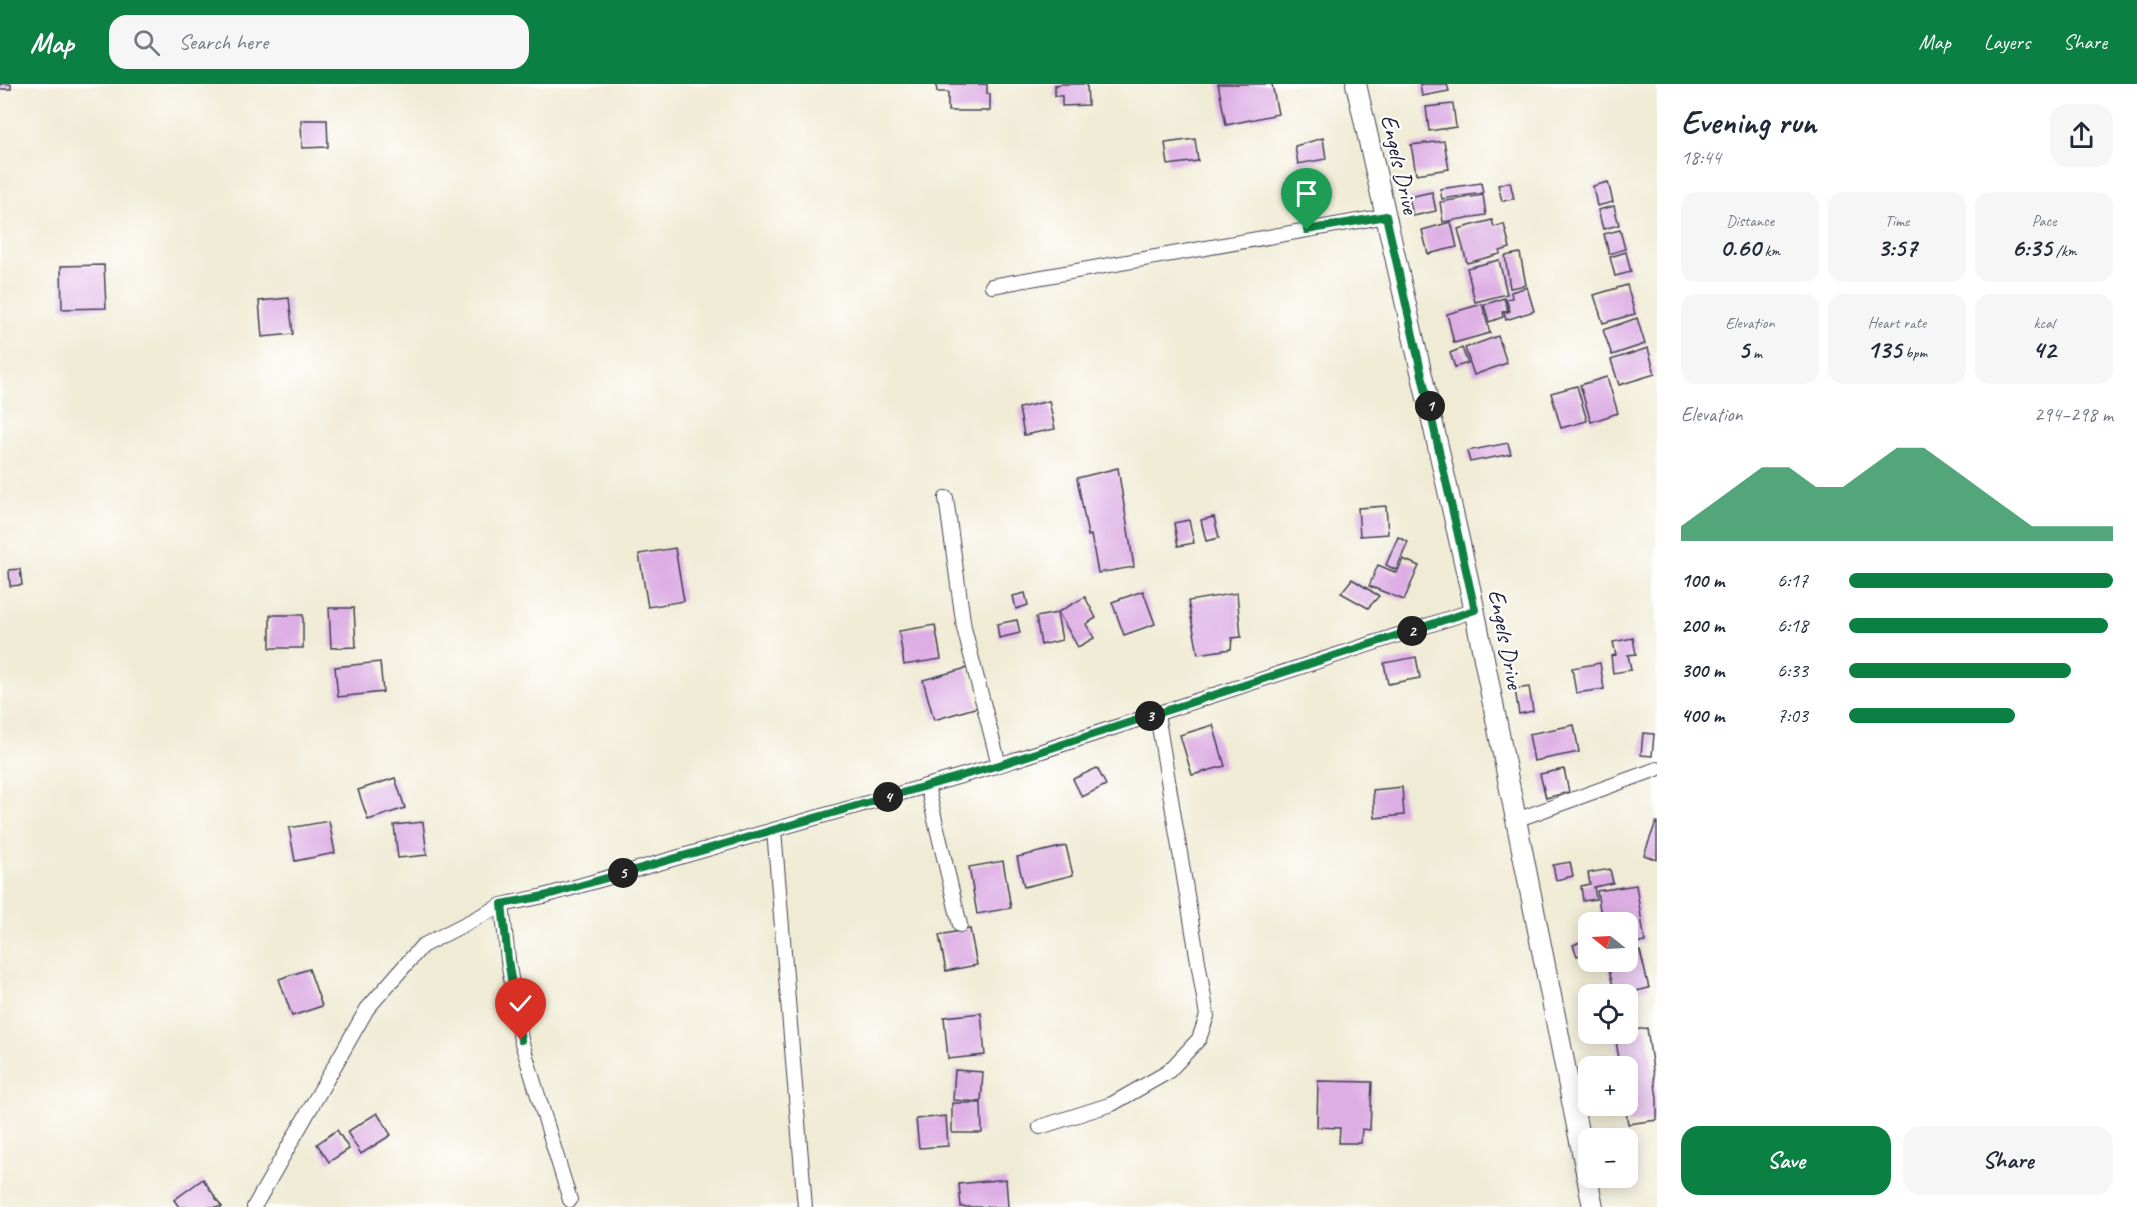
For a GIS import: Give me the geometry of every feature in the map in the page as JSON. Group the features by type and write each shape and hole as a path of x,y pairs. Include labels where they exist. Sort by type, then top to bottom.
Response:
{"street":[{"name":"Engels Drive","path":"1356,84 1475,610 1593,1207"},
{"path":"992,286 1386,216"},
{"path":"946,498 964,628 999,765"},
{"path":"254,1207 367,1010 422,946 502,904 544,896 999,765 1475,610"},
{"path":"1040,1127 1112,1104 1168,1072 1199,1039 1207,1016 1157,714"},
{"path":"1516,820 1657,769"},
{"path":"927,786 960,925"},
{"path":"774,830 805,1207"},
{"path":"502,904 508,960 521,1040 570,1200"}],"building":[{"path":"0,84 11,84 11,89 0,89"},
{"path":"936,84 987,84 987,94 990,94 990,111 948,111 948,92 937,92"},
{"path":"1087,84 1088,105 1062,106 1062,96 1055,96 1055,85"},
{"path":"1218,84 1272,84 1278,114 1226,125"},
{"path":"1420,84 1447,84 1449,91 1422,96"},
{"path":"1453,104 1456,127 1429,131 1426,107"},
{"path":"301,120 327,120 328,147 302,148"},
{"path":"1323,138 1326,159 1298,164 1295,146"},
{"path":"1195,139 1198,161 1168,165 1165,143"},
{"path":"1444,141 1449,169 1416,174 1411,145"},
{"path":"1510,182 1514,199 1502,201 1498,185"},
{"path":"1608,182 1613,202 1597,206 1593,186"},
{"path":"1481,183 1483,193 1442,199 1440,189"},
{"path":"1432,192 1436,211 1413,216 1409,197"},
{"path":"1483,195 1486,215 1443,222 1440,202"},
{"path":"1614,206 1619,225 1603,229 1598,210"},
{"path":"1492,220 1494,227 1504,224 1510,248 1500,251 1500,254 1467,263 1458,229"},
{"path":"1451,222 1457,247 1428,254 1422,230"},
{"path":"1620,230 1625,249 1609,254 1604,234"},
{"path":"1626,252 1631,272 1615,276 1610,257"},
{"path":"1520,253 1526,285 1510,288 1505,256"},
{"path":"1499,260 1507,294 1475,302 1467,268"},
{"path":"104,265 106,308 62,309 61,266"},
{"path":"1627,285 1635,314 1603,323 1594,295"},
{"path":"1527,287 1534,311 1506,320 1504,313 1510,311 1506,299 1512,298 1511,292"},
{"path":"289,298 293,334 262,337 259,301"},
{"path":"1504,298 1508,310 1502,312 1503,317 1489,322 1484,305"},
{"path":"1482,304 1490,333 1454,343 1447,314"},
{"path":"1637,318 1645,344 1612,355 1603,330"},
{"path":"1498,336 1507,363 1474,375 1465,348"},
{"path":"1462,348 1468,363 1455,367 1450,353"},
{"path":"1648,348 1655,374 1619,385 1611,360"},
{"path":"1607,377 1618,413 1591,422 1580,385"},
{"path":"1577,386 1587,421 1561,428 1551,393"},
{"path":"1049,401 1055,429 1024,435 1019,408"},
{"path":"1508,443 1511,454 1470,462 1467,451"},
{"path":"1118,468 1134,567 1098,573 1077,478"},
{"path":"1386,506 1388,534 1360,536 1358,508"},
{"path":"1214,517 1219,538 1206,541 1201,520"},
{"path":"1189,520 1194,543 1178,546 1174,523"},
{"path":"1398,537 1408,542 1396,570 1386,565"},
{"path":"675,548 684,601 648,607 639,554"},
{"path":"1403,559 1419,566 1404,600 1369,586 1378,565 1397,573"},
{"path":"20,569 22,585 10,586 9,570"},
{"path":"1352,579 1379,596 1368,608 1341,593"},
{"path":"1143,591 1155,624 1124,635 1112,602"},
{"path":"1025,593 1028,605 1016,609 1013,596"},
{"path":"1237,593 1241,637 1232,638 1231,649 1198,654 1188,601"},
{"path":"1085,597 1096,618 1086,624 1094,638 1078,647 1058,612"},
{"path":"329,608 354,608 356,647 331,648"},
{"path":"1057,613 1062,640 1041,645 1036,617"},
{"path":"270,615 303,615 303,648 270,648"},
{"path":"1017,620 1020,633 999,638 997,624"},
{"path":"935,625 941,659 904,665 899,631"},
{"path":"1633,638 1636,654 1628,655 1631,670 1613,673 1611,656 1616,655 1613,642"},
{"path":"1416,657 1420,678 1388,684 1384,663"},
{"path":"380,662 383,692 338,697 335,667"},
{"path":"1600,663 1604,689 1576,693 1572,668"},
{"path":"967,668 978,707 934,720 923,680"},
{"path":"1529,687 1533,711 1519,714 1515,689"},
{"path":"1213,725 1225,766 1192,775 1180,735"},
{"path":"1574,725 1579,752 1534,761 1529,734"},
{"path":"1643,733 1654,734 1652,756 1641,755"},
{"path":"1097,768 1106,785 1082,797 1073,779"},
{"path":"1564,769 1569,792 1546,798 1540,774"},
{"path":"395,778 405,808 368,820 358,790"},
{"path":"1402,787 1404,815 1375,818 1373,790"},
{"path":"329,821 335,853 295,861 289,828"},
{"path":"423,822 427,855 398,858 394,825"},
{"path":"1657,822 1657,860 1644,855"},
{"path":"1066,846 1073,875 1024,887 1017,857"},
{"path":"1003,861 1011,908 977,914 969,867"},
{"path":"1570,862 1573,876 1556,880 1553,865"},
{"path":"1610,869 1613,883 1594,887 1596,899 1583,901 1581,886 1590,884 1588,873"},
{"path":"1636,885 1645,942 1638,943 1638,912 1600,912 1597,891"},
{"path":"970,929 977,965 946,971 939,935"},
{"path":"1578,943 1578,956 1577,956 1573,945"},
{"path":"1640,951 1649,988 1638,991 1638,984 1612,984 1610,972 1638,972 1638,952"},
{"path":"309,969 322,1006 292,1016 279,979"},
{"path":"981,1013 985,1055 948,1059 944,1017"},
{"path":"1647,1028 1657,1098 1657,1120 1628,1124 1627,1116 1638,1116 1638,1056 1618,1056 1617,1044 1638,1044 1638,1029"},
{"path":"955,1070 983,1072 981,1102 953,1100"},
{"path":"1318,1081 1372,1082 1370,1130 1362,1129 1361,1143 1339,1143 1340,1128 1317,1127"},
{"path":"952,1103 981,1103 982,1133 952,1133"},
{"path":"377,1113 391,1135 361,1154 347,1132"},
{"path":"946,1116 948,1146 919,1148 916,1119"},
{"path":"337,1130 349,1149 329,1162 317,1144"},
{"path":"203,1179 222,1207 179,1207 174,1200"},
{"path":"1006,1179 1008,1207 961,1207 959,1184"}],"route":[{"path":"521,1040 508,960 502,904 544,896 999,765 1475,610 1386,216 1307,230"}]}
